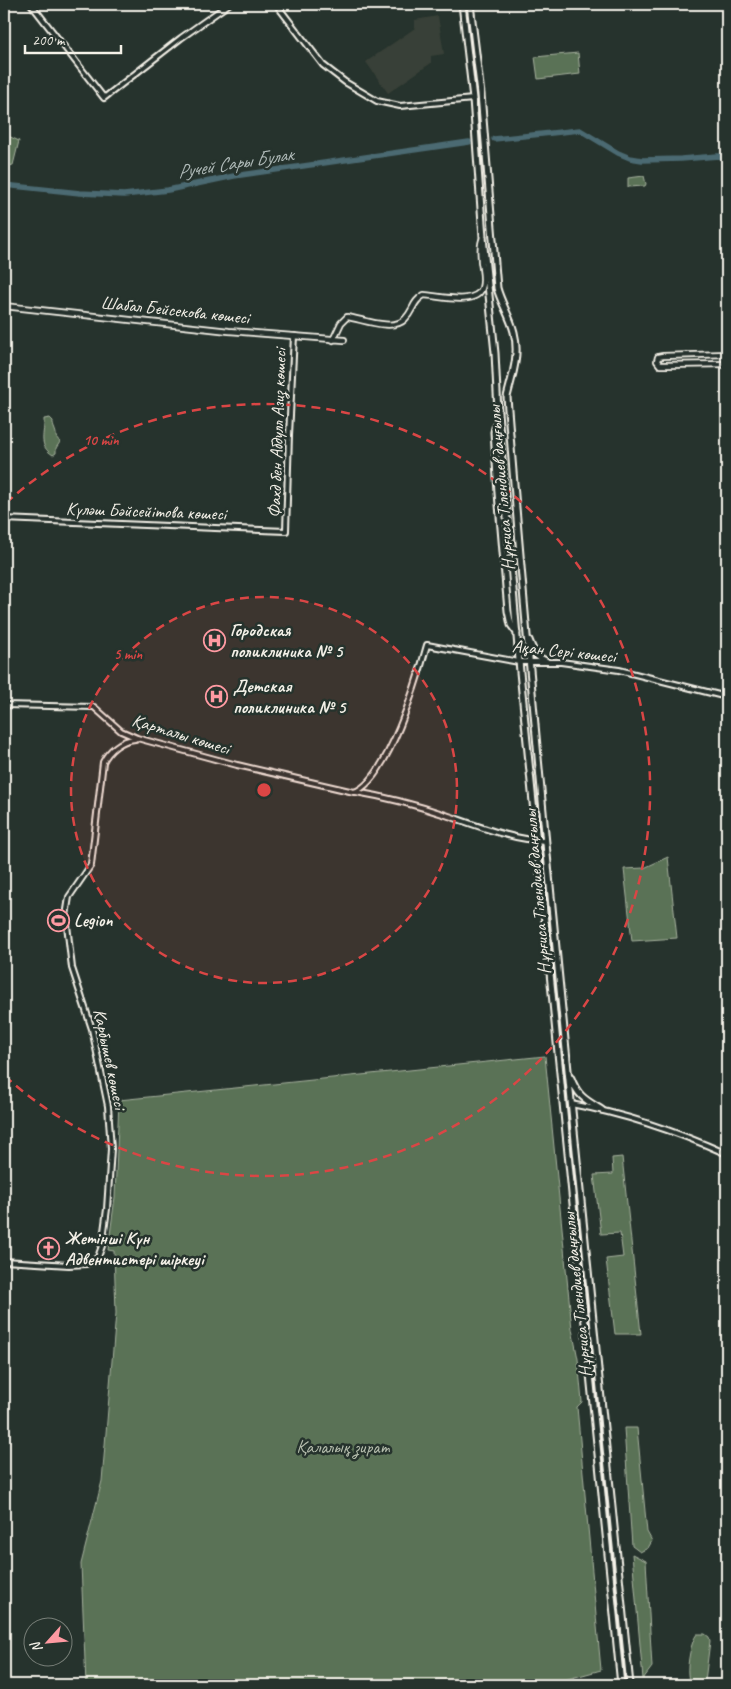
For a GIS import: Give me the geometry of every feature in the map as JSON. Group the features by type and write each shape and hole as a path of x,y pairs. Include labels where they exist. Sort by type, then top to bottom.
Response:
{"main road":[{"name":"Нұрғиса Тілендиев даңғылы","path":"462,4 473,99 478,174 495,345 498,412 519,662 621,1685"},
{"name":"Нұрғиса Тілендиев даңғылы","path":"470,4 482,98 497,288 514,332 516,360 507,398 526,634 630,1685"},
{"path":"473,99 482,98"},
{"path":"478,174 487,174"},
{"path":"333,340 341,323 347,317 392,325 403,321 411,311 413,303 424,295 465,299 474,297 482,289 480,244 484,237"},
{"name":"Шабал Бейсекова көшесі","path":"4,306 229,331 344,340"},
{"path":"727,354 663,356 657,359 660,365 727,364"},
{"path":"498,398 507,398"},
{"path":"498,412 494,432 507,600 510,625 517,633"},
{"path":"507,515 511,517 516,516"},
{"path":"507,600 512,584"},
{"path":"526,634 534,653 546,661"},
{"path":"568,1070 576,1092 602,1110"}],"street":[{"path":"31,4 104,98 181,38 229,4"},
{"path":"276,4 323,65 345,82 377,101 400,106 473,99"},
{"name":"Фахд бен Абдулл Азиз көшесі","path":"286,531 294,336"},
{"name":"Күләш Бәйсейітова көшесі","path":"4,519 286,531"},
{"name":"Ақан Сері көшесі","path":"356,792 367,785 390,748 408,708 427,645 519,662 561,662 618,670 727,697"},
{"name":"Қарталы көшесі","path":"4,706 94,706 121,730 137,738 237,765 383,797 525,840 546,841"},
{"name":"Карбышев көшесі","path":"4,1261 68,1265 86,1264 92,1262 100,1254 107,1210 111,1149 106,1096 88,1014 72,968 66,916 69,897 91,865 104,762 113,748 130,739 137,738"},
{"path":"572,1104 602,1110 671,1132 727,1154"}],"shaded area":[{"path":"438,16 444,54 431,56 431,63 388,93 366,62 415,28 415,20"},
{"path":"5,710 10,801 4,800"}],"green space":[{"path":"578,53 580,74 538,79 535,57"},
{"path":"4,134 19,141 13,165 4,167"},
{"path":"644,176 645,186 628,187 628,178"},
{"path":"50,418 53,421 56,437 60,442 56,448 56,453 53,455 43,443 44,419"},
{"path":"668,857 677,938 632,941 624,869 644,868"},
{"name":"Қалалық зират","path":"545,1056 572,1329 578,1359 582,1402 577,1407 601,1670 546,1685 86,1685 81,1564 102,1481 116,1313 114,1251 108,1250 115,1197 119,1100"},
{"path":"622,1157 641,1334 615,1334 606,1259 623,1257 620,1233 601,1234 594,1175 613,1174 612,1158"},
{"path":"624,1428 637,1428 647,1532 652,1541 648,1548 640,1552 632,1546"},
{"path":"632,1554 646,1561 652,1667 643,1679"},
{"path":"697,1634 705,1634 709,1637 710,1641 705,1681 700,1685 693,1685 688,1677 688,1665 691,1647"}],"waterway":[{"path":"494,139 580,130 618,153 630,158 642,160 727,157"},
{"name":"Ручей Сары Булак","path":"4,185 80,193 124,195 168,190 234,176 469,142"}],"place":[{"name":"Городская поликлиника № 5","path":"214,640"},
{"name":"Детская поликлиника № 5","path":"217,696"},
{"name":"Legion","path":"58,920"},
{"name":"Жетінші Күн Адвентистері шіркеуі","path":"49,1248"}]}
